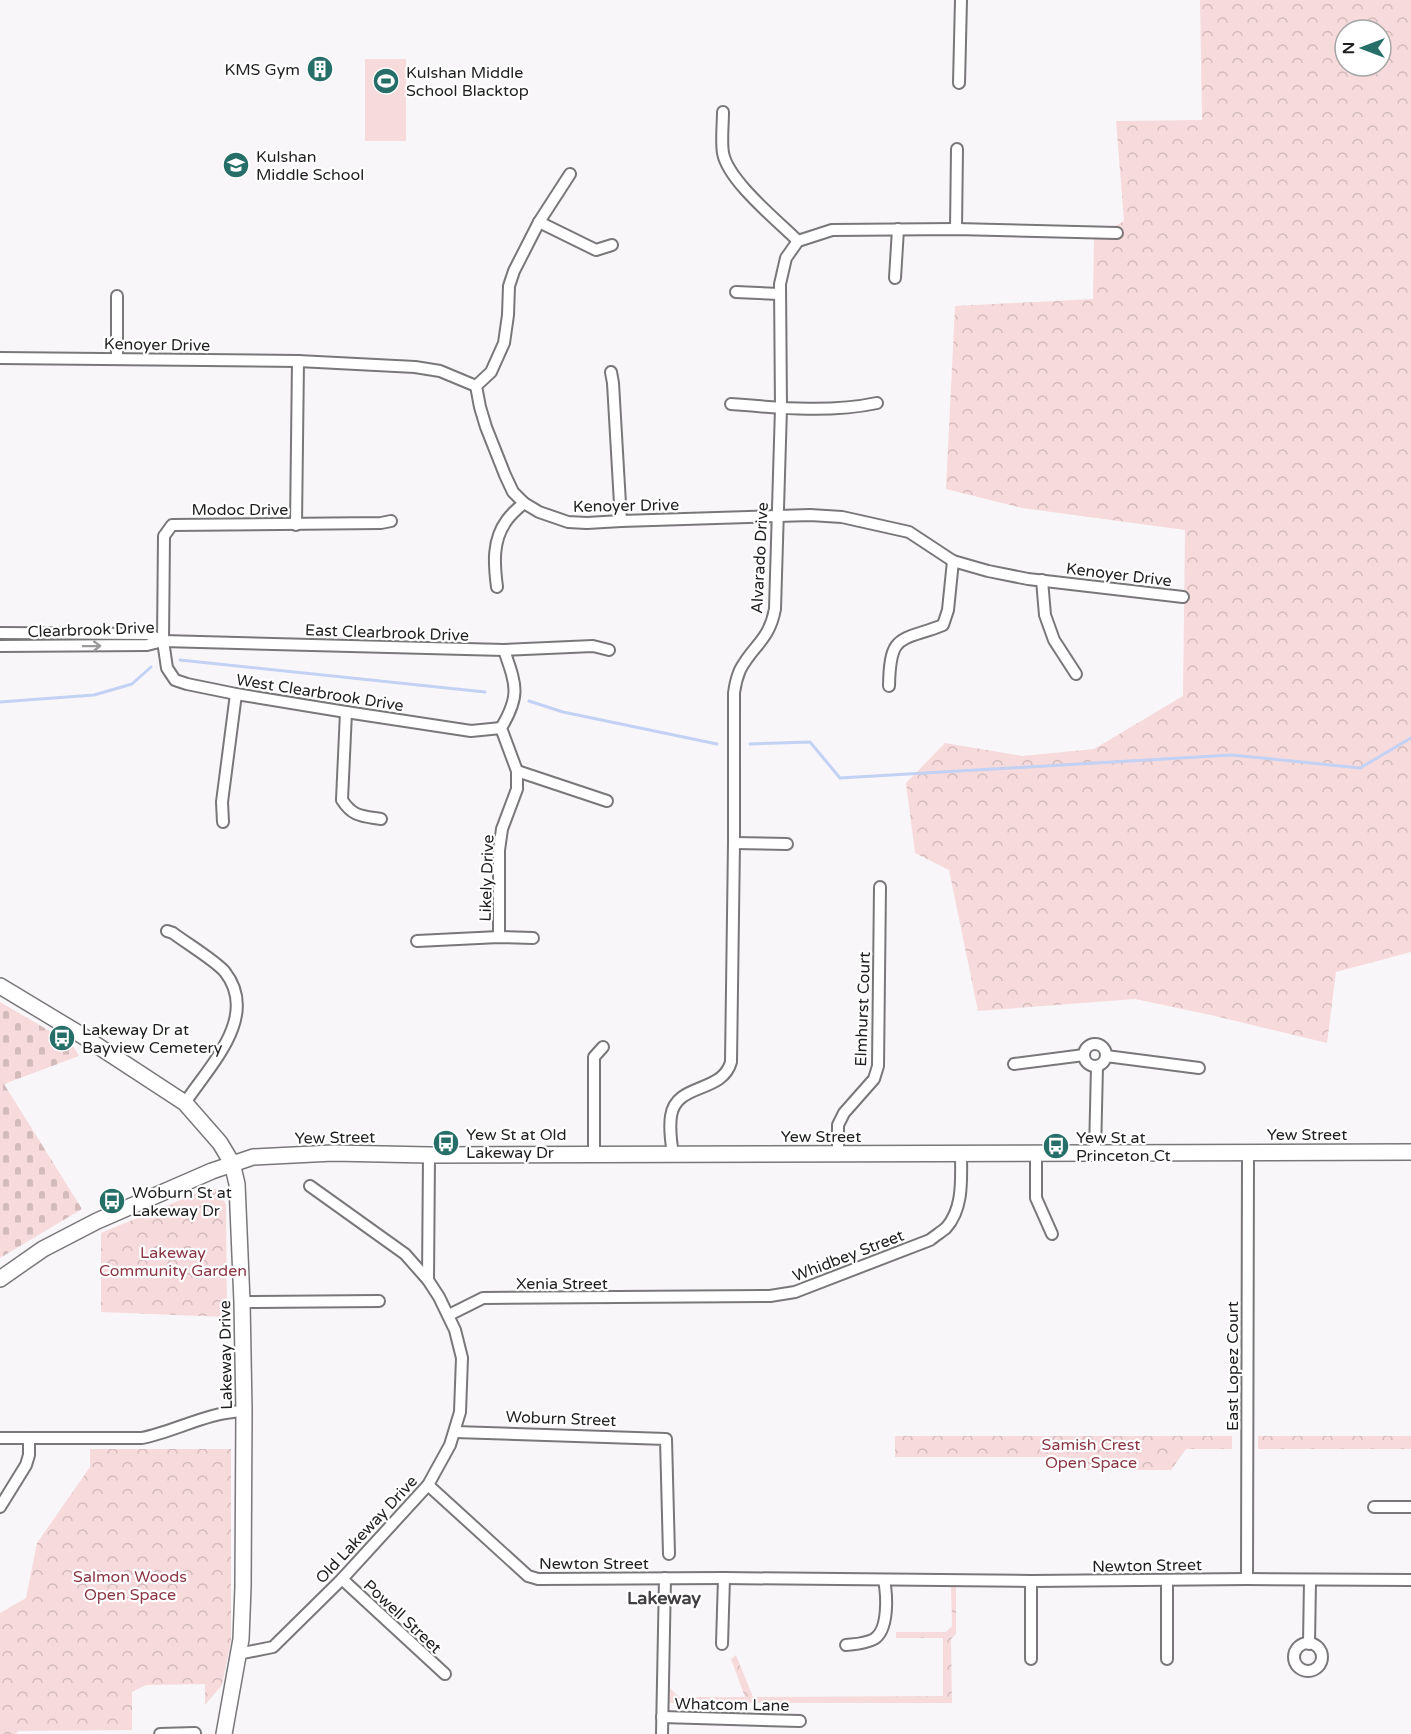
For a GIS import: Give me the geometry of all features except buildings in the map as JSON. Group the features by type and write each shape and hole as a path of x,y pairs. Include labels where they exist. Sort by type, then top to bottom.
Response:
{"street":[{"path":"959,83 960,0"},
{"path":"723,112 723,153 727,165 740,184 798,240 832,230 956,229 1117,233"},
{"path":"956,229 957,149"},
{"path":"476,386 491,372 504,343 509,286 514,271 539,222 570,174"},
{"path":"539,222 596,250 612,245"},
{"path":"895,278 898,229"},
{"name":"Alvarado Drive","path":"673,1154 670,1127 671,1113 676,1102 726,1074 731,1062 734,693 740,671 764,638 775,609 780,408 780,284 784,264 798,240"},
{"path":"736,292 780,294"},
{"path":"117,296 117,358"},
{"name":"Kenoyer Drive","path":"0,358 298,361 440,371 476,386 483,417 513,492 524,503 539,512 568,522 810,515 842,517 909,532 953,561 988,571 1183,597"},
{"path":"296,525 298,361"},
{"path":"611,372 621,521"},
{"path":"731,404 780,408 854,408 878,403"},
{"path":"497,586 494,561 500,532 507,519 524,503"},
{"name":"Modoc Drive","path":"163,641 164,536 172,525 381,524 391,521"},
{"path":"889,686 889,661 900,641 908,636 943,625 948,610 953,561"},
{"path":"1042,580 1045,615 1054,640 1076,674"},
{"name":"Clearbrook Drive","path":"0,633 148,634 163,641"},
{"name":"Clearbrook Drive","path":"0,646 147,645 163,641"},
{"name":"East Clearbrook Drive","path":"163,641 504,651 593,646 609,650"},
{"name":"West Clearbrook Drive","path":"163,641 167,668 175,680 187,684 236,694 471,731 501,728"},
{"path":"501,728 515,701 516,684 504,651"},
{"path":"223,822 222,802 236,694"},
{"path":"346,712 342,800 356,815 381,819"},
{"name":"Likely Drive","path":"499,937 498,850 502,830 517,789 517,771 501,728"},
{"path":"517,771 607,801"},
{"path":"734,843 787,844"},
{"name":"Elmhurst Court","path":"838,1154 838,1125 844,1113 874,1079 878,1066 880,888"},
{"path":"167,931 224,970 237,997 238,1013 232,1032 185,1103"},
{"path":"417,941 499,937 533,938"},
{"name":"Lakeway Drive","path":"0,986 86,1038 185,1103 220,1143 232,1163 237,1184 242,1302 243,1613 224,1734"},
{"path":"1084,1055 1088,1046 1098,1044 1105,1051 1106,1056 1097,1066"},
{"path":"594,1155 594,1057 603,1047"},
{"path":"1014,1064 1084,1055"},
{"path":"1084,1055 1088,1063 1097,1066"},
{"path":"1106,1056 1199,1068"},
{"path":"1095,1153 1097,1066"},
{"name":"Yew Street","path":"232,1163 253,1157 333,1153 594,1155 1411,1152"},
{"name":"Whidbey Street","path":"678,1298 770,1296 795,1292 930,1240 946,1227 957,1208 961,1187 961,1153"},
{"path":"1036,1153 1036,1198 1052,1234"},
{"name":"East Lopez Court","path":"1247,1579 1248,1153"},
{"path":"428,1280 429,1155"},
{"path":"0,1279 43,1249 97,1221 232,1163"},
{"name":"Old Lakeway Drive","path":"238,1654 273,1647 342,1579 428,1485 450,1445 460,1412 462,1358 449,1315 428,1280 405,1254 310,1186"},
{"name":"Xenia Street","path":"449,1315 483,1298 678,1298"},
{"path":"242,1302 379,1301"},
{"path":"0,1438 142,1438 230,1412 244,1411"},
{"name":"Woburn Street","path":"455,1432 666,1439 669,1554"},
{"path":"0,1507 27,1465 29,1438"},
{"name":"Newton Street","path":"428,1485 528,1576 538,1579 1411,1580"},
{"path":"1374,1507 1411,1506"},
{"path":"662,1734 664,1578"},
{"path":"722,1644 724,1578"},
{"name":"Powell Street","path":"342,1579 445,1674"},
{"path":"846,1645 876,1638 883,1627 887,1593 884,1580"},
{"path":"1167,1580 1167,1659"},
{"path":"1309,1644 1310,1580"},
{"path":"1031,1581 1031,1659"},
{"name":"Whatcom Lane","path":"662,1718 800,1721"},
{"path":"160,1734 195,1733"}],"green space":[{"path":"1200,0 1411,0 1411,952 1336,972 1327,1043 1135,999 978,1011 949,870 915,853 906,783 945,743 1022,756 1094,749 1183,696 1185,530 1022,508 946,489 955,306 1093,299 1094,238 1124,221 1116,121 1202,120"},
{"name":"Kulshan Middle School Blacktop","path":"365,59 406,59 406,141 365,141"},
{"path":"0,1002 72,1044 79,1056 4,1084 82,1209 0,1258"},
{"name":"Lakeway Community Garden","path":"209,1188 219,1189 226,1205 227,1317 101,1312 101,1233"},
{"name":"Samish Crest Open Space","path":"895,1436 1232,1436 1232,1449 1186,1449 1171,1470 1083,1470 1068,1457 895,1457"},
{"path":"1258,1436 1411,1436 1411,1449 1258,1449"},
{"name":"Salmon Woods Open Space","path":"90,1449 231,1449 231,1641 222,1685 205,1705 205,1684 146,1685 132,1692 132,1730 19,1731 15,1734 0,1734 0,1613 26,1598 37,1543 90,1467"},
{"path":"951,1586 956,1586 956,1634 951,1639 952,1703 670,1703 670,1688 679,1697 745,1697 731,1659 736,1655 753,1697 943,1696 943,1638 896,1638 896,1632 946,1632 952,1626"}],"waterway":[{"path":"180,660 485,692"},
{"path":"0,702 94,695 132,684 151,667"},
{"path":"529,701 563,712 717,744"},
{"path":"750,744 810,742 840,778 1232,755 1360,768 1411,738"}],"place":[{"name":"KMS Gym","path":"320,69"},
{"name":"Kulshan Middle School Blacktop","path":"386,81"},
{"name":"Kulshan Middle School","path":"236,165"},
{"name":"Lakeway Dr at Bayview Cemetery","path":"62,1038"},
{"name":"Yew St at Old Lakeway Dr","path":"446,1143"},
{"name":"Yew St at Princeton Ct","path":"1056,1146"},
{"name":"Woburn St at Lakeway Dr","path":"112,1201"}],"district":[{"name":"Lakeway","path":"664,1598"}]}
